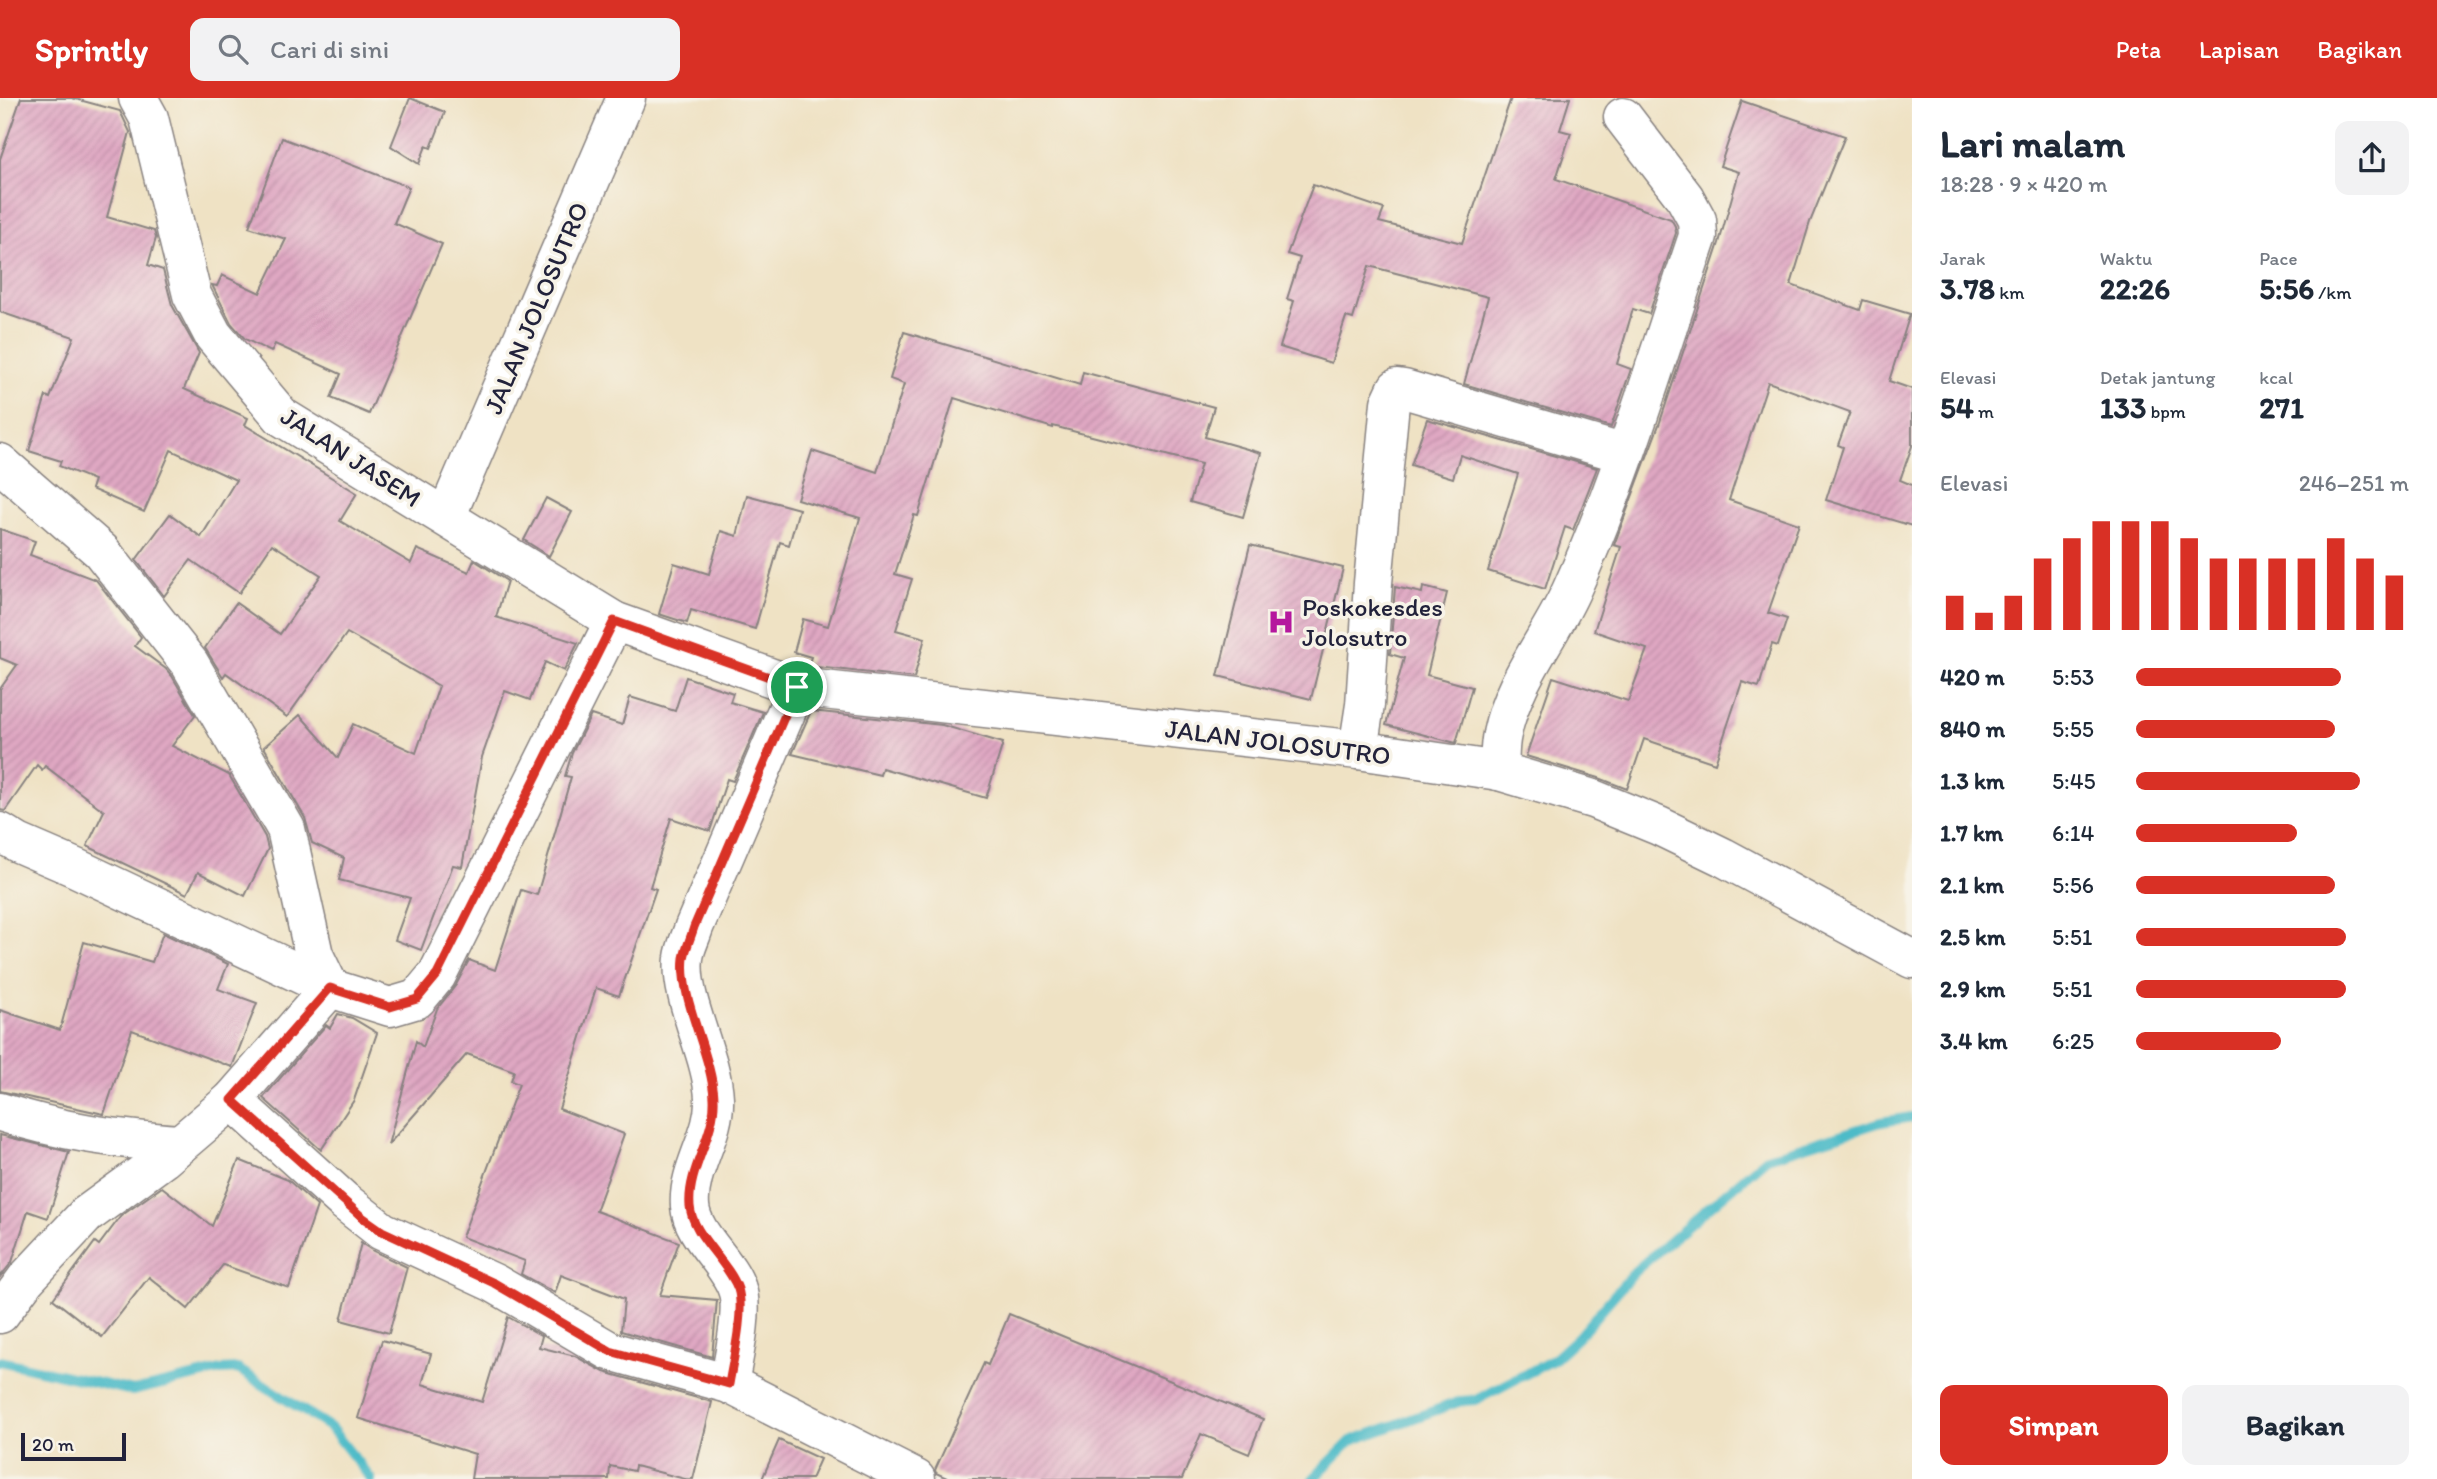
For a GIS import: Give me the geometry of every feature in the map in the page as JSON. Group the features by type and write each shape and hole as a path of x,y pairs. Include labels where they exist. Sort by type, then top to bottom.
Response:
{"street":[{"name":"JALAN JASEM","path":"138,98 149,118 192,295 213,335 282,417 614,621"},
{"name":"JALAN JOLOSUTRO","path":"446,517 626,98"},
{"path":"1499,771 1502,736 1518,686 1570,592 1625,454 1698,236 1697,220 1685,198 1623,117"},
{"path":"1359,750 1390,403 1397,388 1625,454"},
{"path":"0,463 101,551 190,664 286,830 314,954 330,988"},
{"name":"JALAN JOLOSUTRO","path":"614,621 797,687 1359,750 1499,771 1594,799 1660,826 1912,959"},
{"path":"0,832 18,844 76,868 330,988 390,1007 417,999 437,975 614,621"},
{"path":"729,1384 740,1304 737,1288 695,1223 690,1208 691,1190 713,1118 714,1099 712,1079 684,978 684,956 797,687"},
{"path":"0,1314 26,1279 86,1215 180,1144 232,1100 330,988"},
{"path":"232,1100 362,1217 382,1231 494,1283 610,1351 729,1384 916,1479"},
{"path":"0,1112 96,1136 180,1144"}],"building":[{"path":"21,98 72,98 120,111 130,132 107,217 154,231 156,238 148,265 163,270 172,305 199,353 184,389 248,418 245,425 357,493 340,521 411,563 417,549 469,572 474,560 507,581 496,617 578,643 564,671 545,662 530,700 505,691 482,757 462,867 453,865 421,950 395,940 410,898 339,880 344,858 312,843 305,818 264,747 300,715 338,758 353,724 416,753 439,686 347,633 287,717 226,673 223,677 205,648 236,603 280,634 321,575 272,544 239,593 191,560 164,596 136,560 170,514 201,537 236,480 171,450 144,512 91,489 94,480 59,466 61,461 29,451 46,396 50,398 74,337 0,312 0,159"},
{"path":"410,98 445,112 431,148 426,146 419,164 391,146"},
{"path":"1511,98 1570,98 1560,130 1571,133 1556,179 1671,219 1675,226 1676,233 1649,314 1633,309 1617,364 1631,369 1611,427 1464,384 1488,297 1369,266 1353,319 1346,317 1331,363 1280,347 1294,301 1287,299 1300,258 1287,254 1313,185 1384,209 1379,222 1462,243"},
{"path":"1742,101 1845,136 1810,222 1791,285 1860,310 1863,300 1910,314 1889,381 1912,389 1912,446 1900,480 1912,485 1912,526 1826,500 1843,447 1838,445 1850,412 1768,382 1729,500 1799,524 1768,613 1787,619 1778,646 1772,644 1759,687 1742,682 1715,763 1644,739 1627,789 1526,756 1553,677 1628,701 1647,649 1594,631 1621,547 1614,545 1660,422 1719,243 1739,172 1720,166"},
{"path":"282,138 409,187 394,223 442,244 369,414 331,398 341,374 275,344 271,352 245,339 231,323 212,285 217,286 222,275 260,293 286,239 249,227"},
{"path":"904,332 1080,385 1083,372 1214,407 1205,437 1261,453 1243,517 1190,502 1201,464 1053,428 954,398 918,516 914,515 895,574 912,579 896,630 925,638 914,678 808,666 811,657 794,652 803,619 828,626 860,518 797,499 812,451 877,472 904,384 890,379"},
{"path":"1427,419 1597,468 1573,530 1565,527 1545,589 1488,571 1518,474 1460,455 1453,478 1411,465"},
{"path":"747,495 799,509 789,545 780,542 755,629 691,610 687,623 659,614 674,563 709,574 721,531 737,536"},
{"path":"546,498 572,512 549,556 524,540"},
{"path":"0,529 35,541 30,555 96,580 141,637 135,646 172,676 195,715 172,746 229,775 265,837 268,849 245,896 198,872 187,894 87,846 104,811 45,766 42,770 37,765 5,811 0,810 0,689 17,665 0,658"},
{"name":"Poskokesdes Jolosutro","path":"1250,545 1343,568 1311,699 1218,676"},
{"path":"1395,587 1422,593 1423,587 1447,593 1427,675 1472,687 1456,743 1386,725 1404,658 1390,654"},
{"path":"686,677 733,693 730,702 763,712 733,781 727,779 710,831 671,818 650,887 656,889 619,996 596,988 559,1109 624,1134 596,1211 679,1242 660,1295 717,1300 712,1357 621,1331 624,1299 561,1275 555,1293 521,1274 525,1261 462,1237 519,1084 511,1081 514,1071 467,1054 388,1145 416,1041 423,1047 437,1009 456,985 469,960 495,970 521,890 537,895 571,777 565,776 572,753 591,715 622,725 630,697 675,711"},
{"path":"811,711 942,725 1003,743 986,798 882,768 880,775 792,754"},
{"path":"163,933 228,964 218,989 257,1003 232,1067 132,1030 104,1114 0,1091 0,1010 60,1030 84,942 152,962"},
{"path":"338,1014 352,1018 377,1033 354,1100 321,1150 263,1098 326,1025 330,1028"},
{"path":"0,1135 69,1152 48,1218 28,1211 12,1262 0,1277"},
{"path":"239,1160 288,1180 317,1206 289,1288 223,1265 188,1309 149,1277 102,1337 53,1299 95,1242 99,1245 121,1216 162,1187 212,1226"},
{"path":"361,1243 407,1267 389,1333 341,1320"},
{"path":"1009,1314 1263,1419 1249,1454 1201,1434 1182,1479 949,1479 936,1473 935,1470 984,1363 988,1365"},
{"path":"508,1317 542,1336 539,1347 575,1356 604,1372 712,1402 693,1479 635,1466 634,1471 610,1466 609,1479 471,1479 475,1454 358,1418 382,1340 431,1354 422,1384 482,1402"},
{"path":"779,1440 820,1459 811,1479 762,1479"}],"waterway":[{"path":"1313,1479 1351,1441 1461,1401 1476,1400 1553,1360 1578,1337 1635,1271 1767,1158 1881,1122 1912,1117"},
{"path":"0,1361 133,1391 221,1370 238,1369 331,1428 371,1479"}],"place":[{"name":"Poskokesdes Jolosutro","path":"1281,622"}],"route":[{"path":"614,621 797,687 684,956 684,978 712,1079 714,1099 713,1118 691,1190 690,1208 695,1223 737,1288 740,1304 729,1384 610,1351 494,1283 382,1231 362,1217 232,1100 330,988 390,1007 417,999 437,975 614,621"}]}
